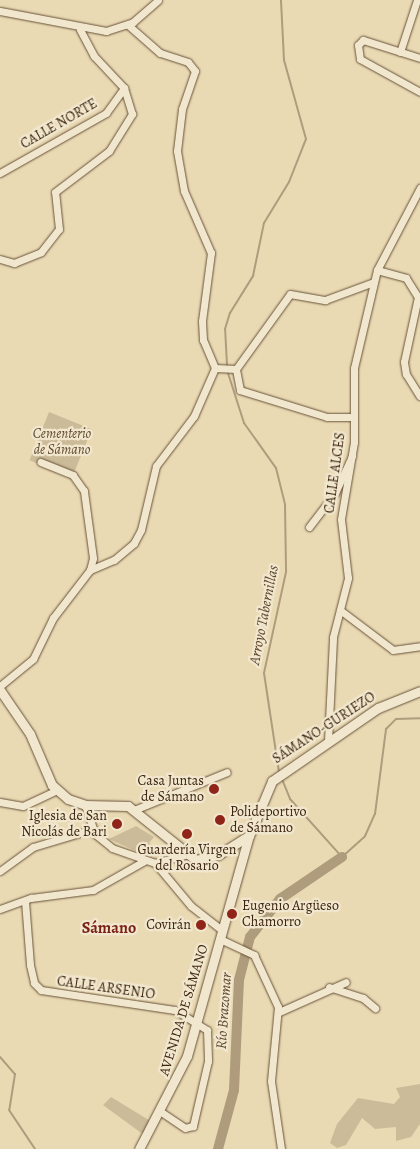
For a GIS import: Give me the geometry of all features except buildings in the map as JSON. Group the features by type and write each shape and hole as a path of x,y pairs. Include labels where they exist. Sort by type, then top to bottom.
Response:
{"street":[{"path":"0,11 80,30 106,31 128,25 158,0"},
{"path":"400,52 417,0"},
{"path":"128,25 160,53 188,62 195,71 182,109 177,151 184,191 211,253 202,321 203,340 218,368"},
{"path":"0,259 14,263 30,259 56,234 55,192 105,155 129,122 133,109 124,88 94,56 80,30"},
{"path":"420,58 363,40 358,45 360,59 420,92"},
{"name":"CALLE NORTE","path":"0,173 106,113 124,88"},
{"name":"CALLE ALCES","path":"328,741 333,636 348,578 342,497 352,456 354,368 377,270 420,188"},
{"path":"377,270 406,278 417,292 404,362 406,374 420,396"},
{"path":"234,369 290,294 325,300 374,282"},
{"path":"218,368 234,369"},
{"path":"90,570 114,560 134,543 141,530 156,466 194,416 218,368"},
{"path":"234,369 240,390 327,417 353,417"},
{"path":"309,527 335,493 352,456"},
{"path":"0,686 34,660 53,618 90,570 94,548 84,491 73,475 40,462"},
{"path":"340,610 393,650 420,646"},
{"path":"0,690 30,734 57,790 85,805 119,803 134,810 185,855"},
{"name":"SÁMANO-GURIEZO","path":"221,935 249,836 280,774 392,701 420,691"},
{"path":"134,810 227,772"},
{"path":"0,802 23,806 57,790"},
{"path":"85,805 93,829 104,844 156,863 185,855 211,858 249,836"},
{"path":"0,871 33,847 93,829"},
{"path":"0,909 25,901 93,890 144,860"},
{"path":"156,863 191,906 221,935 257,959 279,1012 271,1081 281,1149"},
{"name":"CALLE ARSENIO","path":"25,901 30,965 34,983 41,990 175,1010 197,1023"},
{"name":"AVENIDA DE SÁMANO","path":"139,1149 161,1112 197,1023 221,935"},
{"path":"279,1012 329,987 346,982"},
{"path":"329,987 363,998 375,1008"},
{"path":"161,1112 185,1128 193,1126 209,1038 197,1023"}],"green space":[{"name":"Cementerio de Sámano","path":"49,412 92,429 72,477 30,460"},
{"path":"136,826 154,837 149,843 163,856 145,855 109,839"},
{"path":"420,1084 420,1124 411,1137 396,1141 396,1127 375,1129 362,1118 346,1145 337,1148 330,1143 337,1124 358,1098 394,1104 400,1097 396,1088"},
{"path":"111,1097 152,1122 144,1135 103,1105"}],"waterway":[{"name":"Arroyo Tabernillas","path":"227,365 225,329 230,313 253,276 264,223 289,182 306,139 284,60 281,0"},
{"name":"Arroyo Tabernillas","path":"227,370 244,423 276,468 285,505 286,572 264,673 279,772"},
{"path":"282,779 290,799 342,857 365,836 375,814 386,729 396,719 420,718"},
{"name":"Río Brazomar","path":"218,1149 234,1090 239,980 250,937 280,899 342,857"},
{"path":"0,1057 15,1074 9,1110 35,1149"}],"place":[{"name":"Casa Juntas de Sámano","path":"214,789"},
{"name":"Polideportivo de Sámano","path":"220,820"},
{"name":"Iglesia de San Nicolás de Bari","path":"117,824"},
{"name":"Guardería Virgen del Rosario","path":"187,834"},
{"name":"Eugenio Argüeso Chamorro","path":"232,914"},
{"name":"Covirán","path":"201,925"}],"district":[{"name":"Sámano","path":"109,928"}]}
